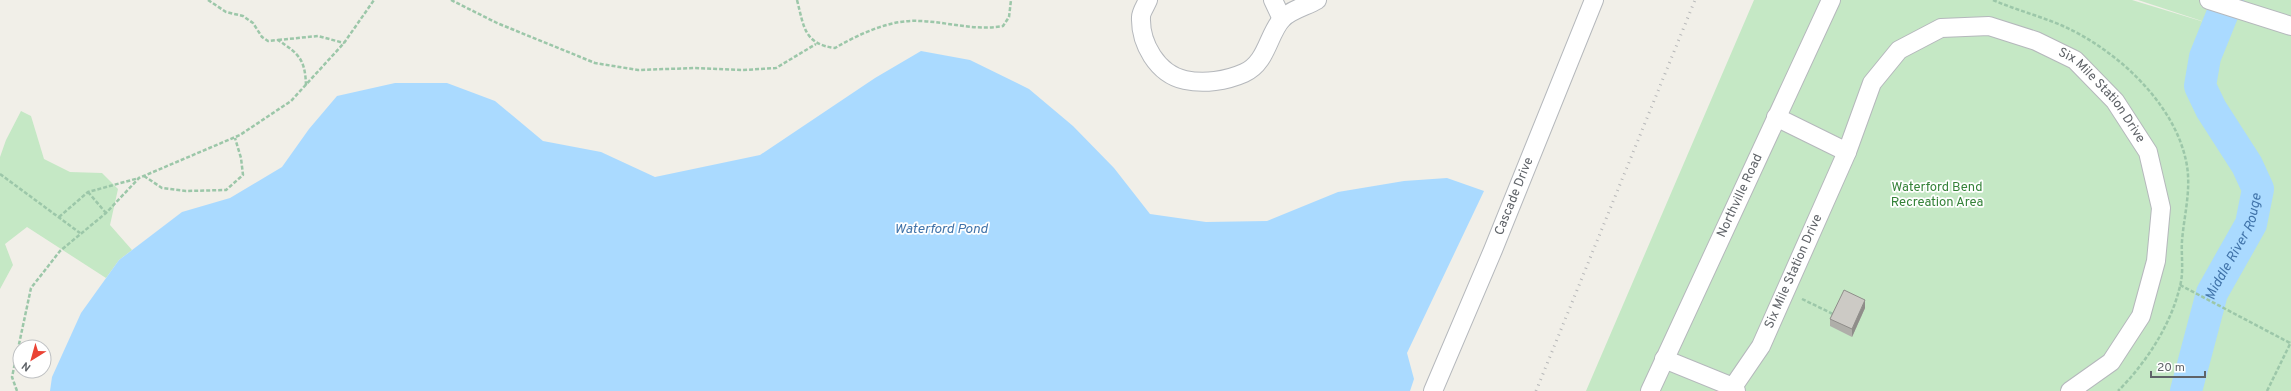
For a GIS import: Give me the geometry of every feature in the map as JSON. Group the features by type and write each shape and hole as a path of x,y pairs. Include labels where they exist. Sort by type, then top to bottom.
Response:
{"street":[{"path":"1148,0 1141,16 1145,42 1154,59 1169,72 1184,80 1217,82 1246,72 1262,57 1282,19 1317,0"},
{"path":"1273,0 1282,19"},
{"name":"Cascade Drive","path":"1433,391 1493,250 1594,0"},
{"name":"Northville Road","path":"1650,391 1831,0"},
{"path":"2209,0 2291,26"},
{"name":"Six Mile Station Drive","path":"1664,359 1735,389 1761,346 1846,152 1872,84 1899,50 1941,28 1989,26 2036,41 2075,60 2116,101 2148,152 2161,208 2156,261 2141,316 2111,362 2070,391"},
{"path":"1776,117 1846,152"}],"path":[{"path":"208,0 226,12 243,16 253,23 262,37 268,41 318,36 344,43"},
{"path":"59,217 88,192 140,178 235,138 291,101 344,43 374,0"},
{"path":"452,0 497,23 595,63 638,70 695,68 743,70 776,68 816,44"},
{"path":"797,0 808,36 816,44 835,48 849,40 878,29 899,23 919,20 980,29 1003,26 1010,18 1011,0"},
{"path":"278,40 300,56 305,69 306,86"},
{"path":"144,176 162,188 186,192 226,190 243,175 241,158 235,138"},
{"path":"0,174 80,232"},
{"path":"17,391 12,377 31,288 60,251 80,232 106,213 140,178"},
{"path":"88,192 106,213"},
{"path":"2118,391 2150,353 2168,317 2180,285 2291,342 2267,391"},
{"path":"1785,291 1836,315"}],"green space":[{"name":"Waterford Bend Recreation Area","path":"1754,0 2132,0 2214,25 2138,0 2291,0 2291,391 1586,391"},
{"path":"21,111 31,116 44,159 70,172 102,173 118,189 110,225 132,250 119,260 106,278 27,227 5,244 13,265 0,289 0,157 6,140"}],"water":[{"name":"Waterford Pond","path":"921,51 970,60 1029,89 1073,126 1114,168 1150,214 1206,222 1267,221 1338,192 1404,181 1447,178 1484,191 1407,353 1414,379 1410,391 50,391 52,377 81,313 119,260 182,212 230,198 282,167 309,129 337,96 395,83 447,83 495,101 543,141 601,152 655,177 760,155 875,78"}],"building":[{"path":"1844,290 1865,300 1852,329 1830,319"}],"waterway":[{"name":"Middle River Rouge","path":"2186,391 2212,293 2251,224 2258,189 2247,165 2211,109 2200,86 2205,57 2228,0"}],"railway":[{"path":"1536,391 1695,0"}]}
